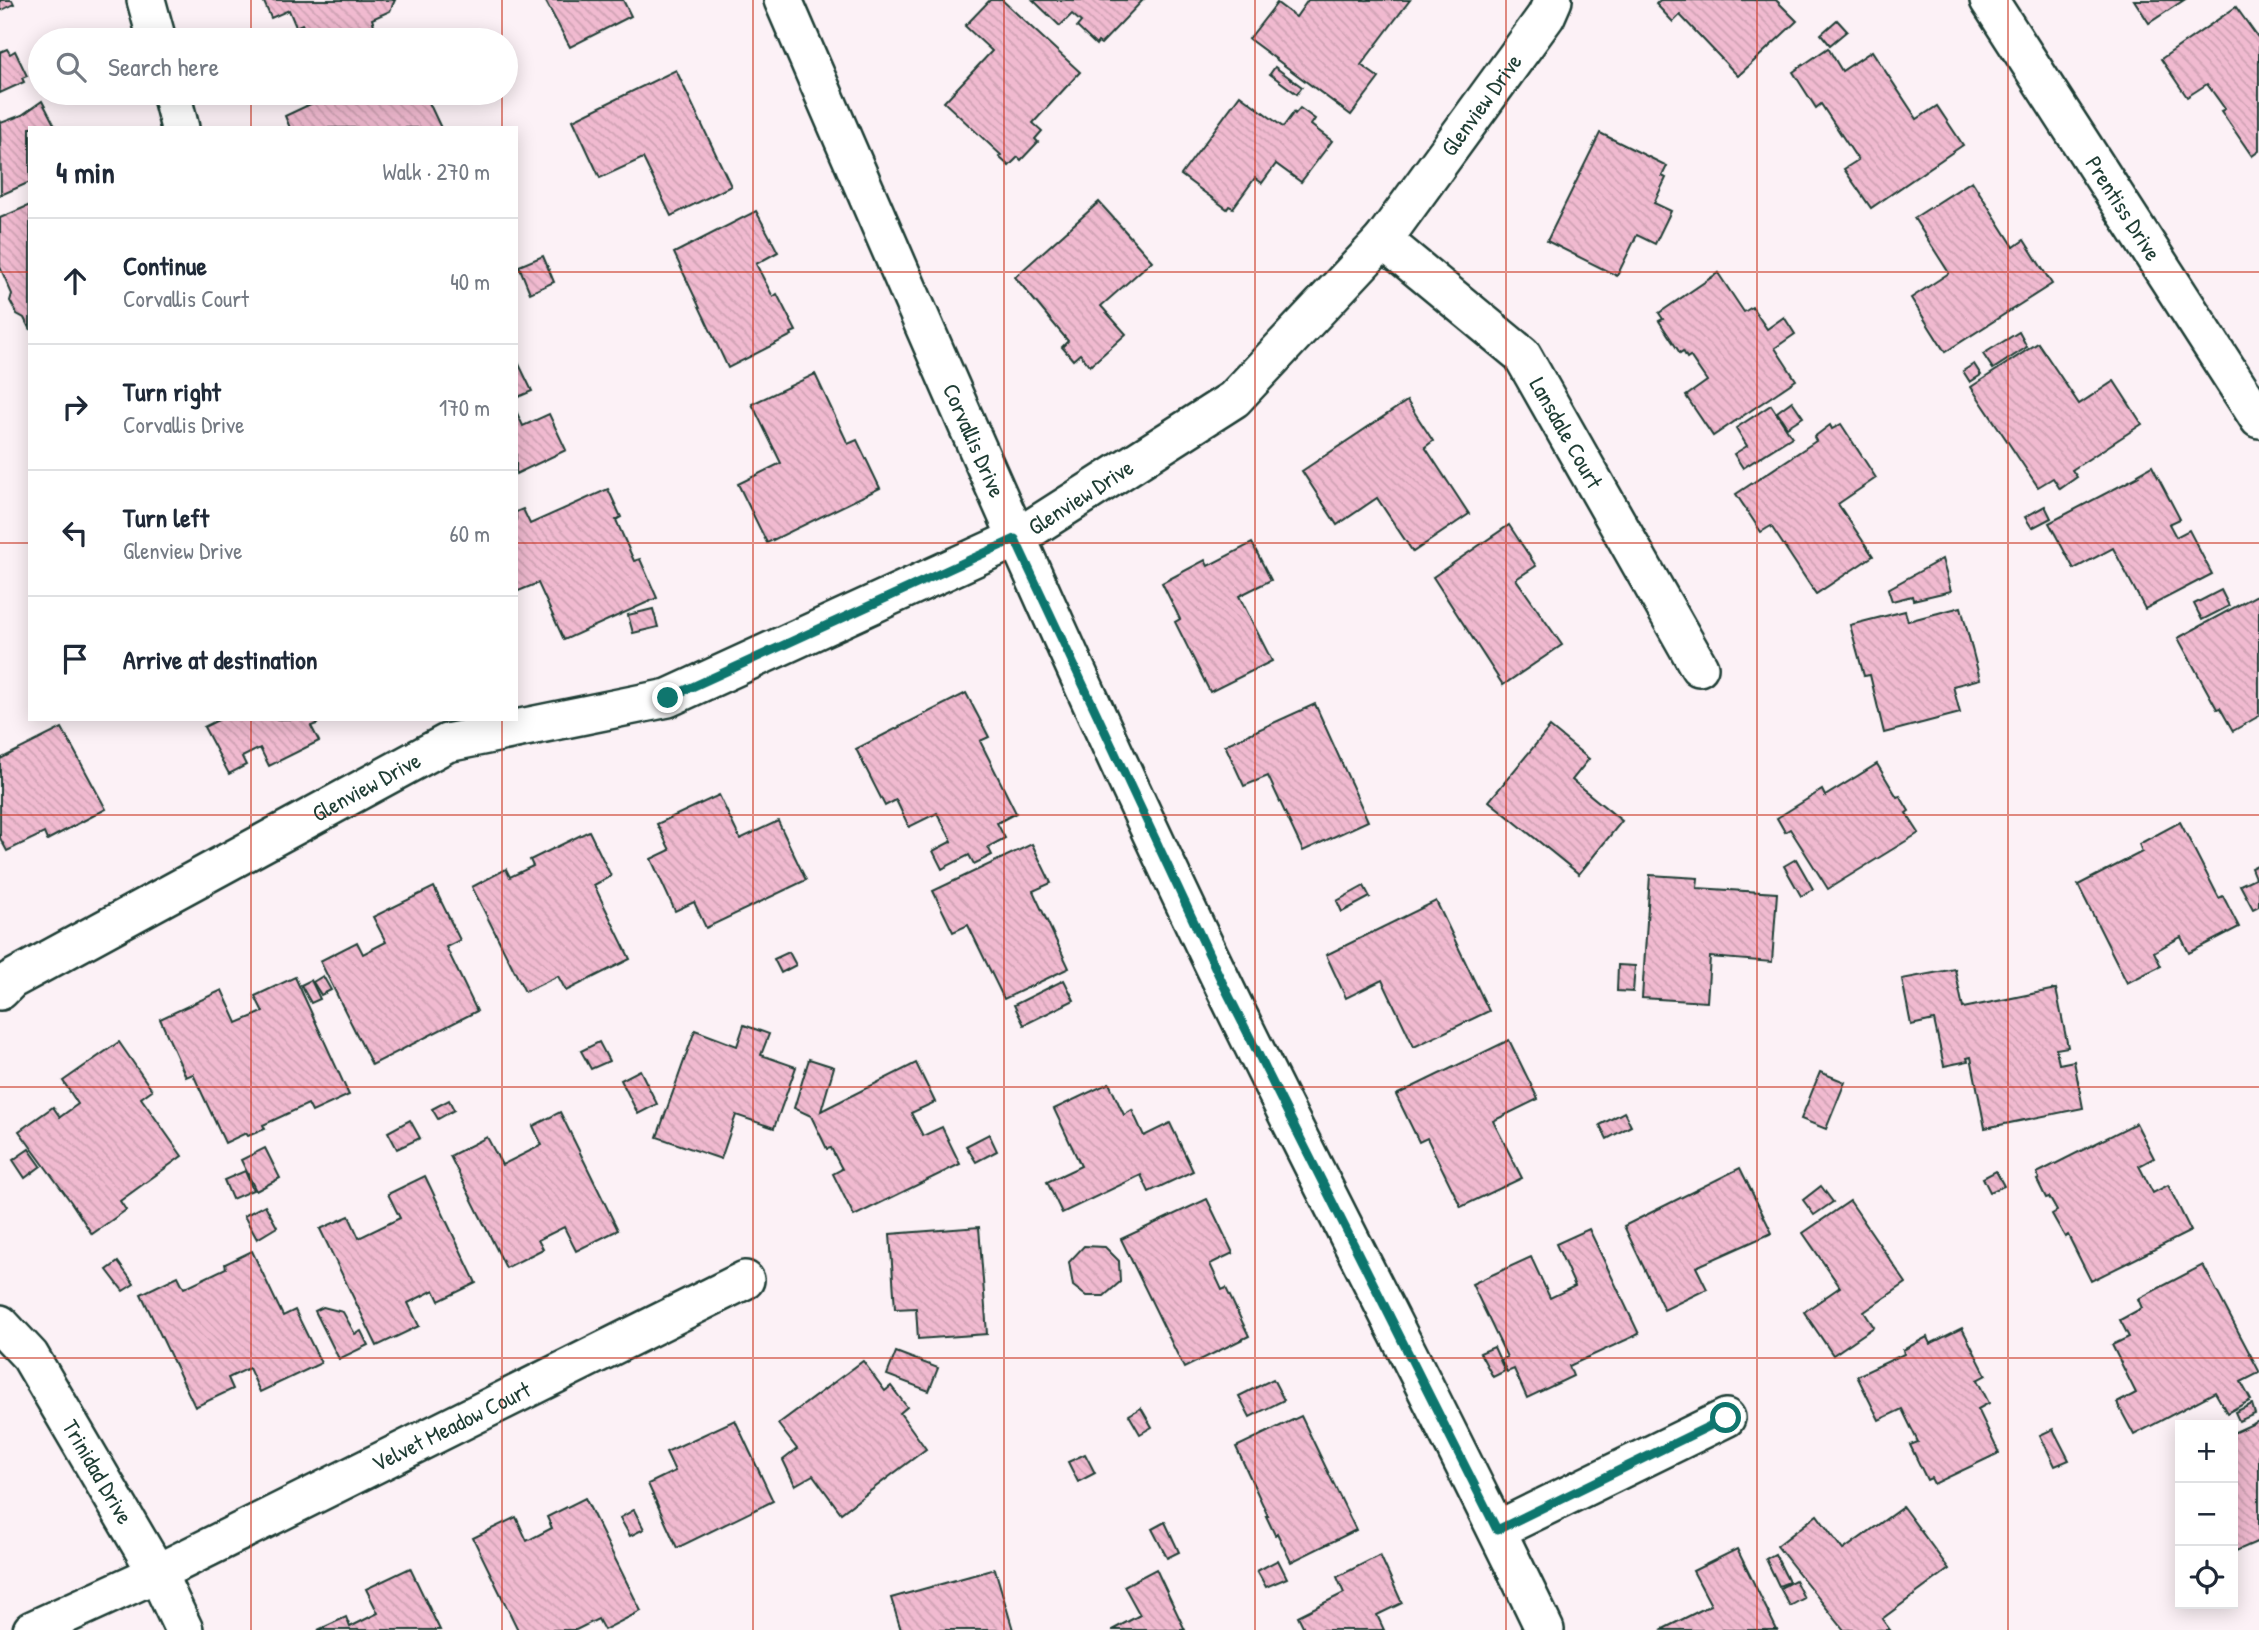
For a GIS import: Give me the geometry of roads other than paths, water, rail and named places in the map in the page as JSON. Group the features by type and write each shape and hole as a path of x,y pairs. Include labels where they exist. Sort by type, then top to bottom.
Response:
{"street":[{"path":"146,0 153,28"},
{"name":"Corvallis Drive","path":"783,0 1015,539 1222,982 1545,1630"},
{"name":"Glenview Drive","path":"518,720 668,698 1015,539 1234,399 1383,240 1546,16 1553,0"},
{"name":"Prentiss Drive","path":"1989,0 2259,419"},
{"path":"174,105 179,126"},
{"name":"Lansdale Court","path":"1383,240 1522,355 1699,667"},
{"name":"Glenview Drive","path":"0,991 11,980 442,731 510,721"},
{"name":"Velvet Meadow Court","path":"33,1630 157,1573 745,1280"},
{"name":"Trinidad Drive","path":"0,1324 30,1356 157,1573 184,1630"},
{"path":"1497,1530 1726,1418"}]}
